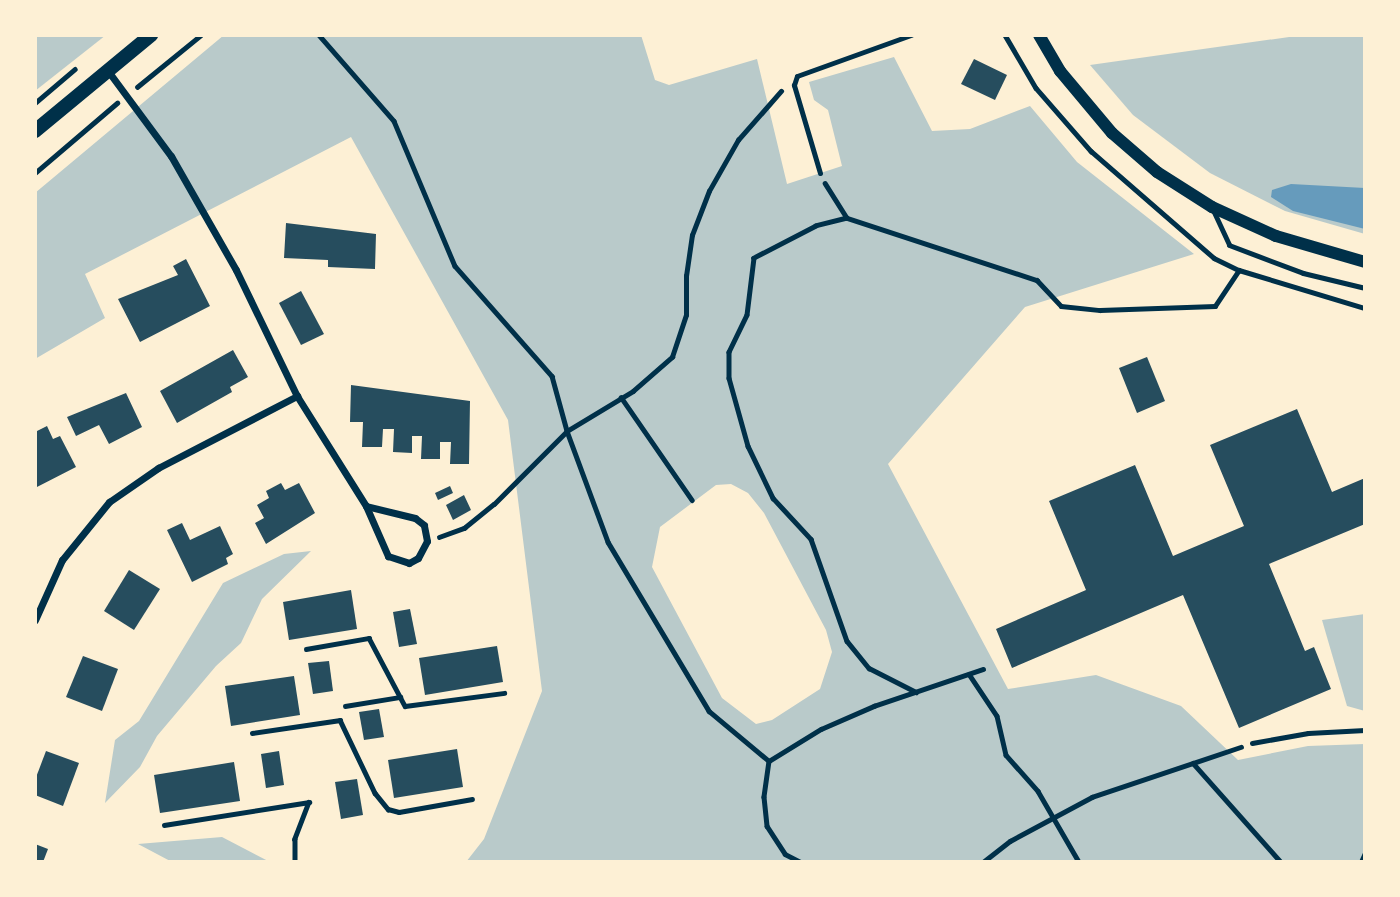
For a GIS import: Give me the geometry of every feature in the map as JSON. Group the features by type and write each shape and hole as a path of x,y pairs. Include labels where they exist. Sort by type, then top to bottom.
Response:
{"main road":[{"path":"35,131 151,35"}],"street":[{"path":"1039,35 1060,71 1112,133 1157,172 1212,206 1276,236 1365,262"},
{"path":"107,70 171,156 236,270 297,396 366,506 388,556 395,561 409,563 418,558 427,541 424,525 415,518 366,506"},
{"path":"35,620 62,560 109,502 158,468 297,396"}],"lane":[{"path":"820,173 794,85 797,76 911,35"},
{"path":"1212,206 1229,245 1303,273 1365,288"},
{"path":"1252,743 1308,733 1365,730"}],"path":[{"path":"318,35 394,121 454,265 552,376 567,431 608,542 709,711 769,761"},
{"path":"1005,35 1036,88 1091,151 1214,258"},
{"path":"35,103 75,69"},
{"path":"427,541 464,528 494,505 567,431 621,397 672,357 686,315 686,275 692,235 709,191 738,140 769,101 797,76"},
{"path":"820,173 846,218"},
{"path":"916,692 869,668 847,641 811,538 773,498 747,446 729,378 729,352 747,316 754,258 816,226 846,218 1037,280 1061,306 1100,310 1215,306 1239,270"},
{"path":"621,397 692,500"},
{"path":"306,649 369,638 405,706 426,707 504,693"},
{"path":"769,761 821,729 983,669"},
{"path":"969,674 996,716 1006,755 1038,791 1079,862"},
{"path":"345,706 400,697"},
{"path":"252,733 340,720 375,793 388,809 399,812 472,799"},
{"path":"983,862 1092,797 1252,743"},
{"path":"769,761 764,797 767,826 785,854 801,862"},
{"path":"1193,763 1281,862"},
{"path":"164,825 309,802 295,839 295,862"},
{"path":"1361,862 1365,853"}],"shaded area":[{"path":"35,35 106,35 35,91"},
{"path":"224,35 641,35 655,80 669,85 757,59 787,184 842,166 828,110 814,100 809,82 894,57 932,131 970,129 1030,106 1077,162 1194,254 1025,307 888,464 1008,689 1096,675 1181,706 1238,760 1308,746 1365,744 1365,862 466,862 484,839 542,691 508,420 351,137 85,274 105,318 35,359 35,193","holes":["731,484 748,493 764,513 826,630 832,652 820,689 772,720 756,724 722,698 652,567 660,527 716,485"]},
{"path":"1303,35 1365,35 1365,234 1285,211 1210,173 1133,115 1090,65"},
{"path":"311,551 262,599 241,643 216,666 157,736 140,767 105,803 115,740 139,721 223,583 284,554"},
{"path":"1365,614 1365,711 1347,706 1322,620"},
{"path":"222,837 270,862 172,862 138,844"}],"water":[{"path":"1291,184 1365,188 1365,229 1293,211 1271,197 1272,190"}],"building":[{"path":"974,59 1007,75 995,100 961,84"},
{"path":"286,223 376,234 375,269 328,267 328,260 284,258"},
{"path":"186,259 210,306 140,342 118,299 178,275 173,266"},
{"path":"301,291 324,334 301,345 279,303"},
{"path":"233,350 248,377 230,387 232,392 177,423 160,391"},
{"path":"1147,357 1165,401 1137,413 1119,368"},
{"path":"351,385 470,401 469,464 450,464 451,442 440,442 440,459 421,459 422,436 412,436 412,453 393,452 394,429 383,429 382,447 362,447 363,422 350,422"},
{"path":"126,393 142,427 109,444 99,425 76,436 67,417"},
{"path":"1297,409 1332,492 1365,478 1365,524 1269,564 1305,651 1314,647 1331,689 1239,728 1183,595 1012,668 996,629 1086,590 1049,501 1135,465 1173,556 1244,526 1210,445"},
{"path":"47,426 53,439 60,436 76,467 35,488 35,432"},
{"path":"281,483 285,490 299,483 315,513 266,544 255,523 264,518 257,505 269,498 266,491"},
{"path":"450,486 453,493 438,500 435,493"},
{"path":"464,495 471,510 453,520 446,505"},
{"path":"182,523 190,540 220,526 233,554 226,558 228,564 192,582 167,530"},
{"path":"129,570 160,589 134,630 104,611"},
{"path":"351,590 357,629 289,640 283,602"},
{"path":"410,609 417,644 399,647 393,612"},
{"path":"497,646 503,682 425,695 419,658"},
{"path":"83,656 118,669 102,711 66,697"},
{"path":"329,661 333,691 313,694 308,663"},
{"path":"294,676 300,715 231,726 225,686"},
{"path":"379,709 384,737 364,740 359,712"},
{"path":"457,749 463,787 394,798 388,760"},
{"path":"46,751 79,763 63,806 35,795 35,780"},
{"path":"279,751 284,785 266,788 261,754"},
{"path":"234,762 240,801 160,813 154,775"},
{"path":"357,779 363,815 341,819 335,782"},
{"path":"35,844 48,849 43,862 35,862"}]}
